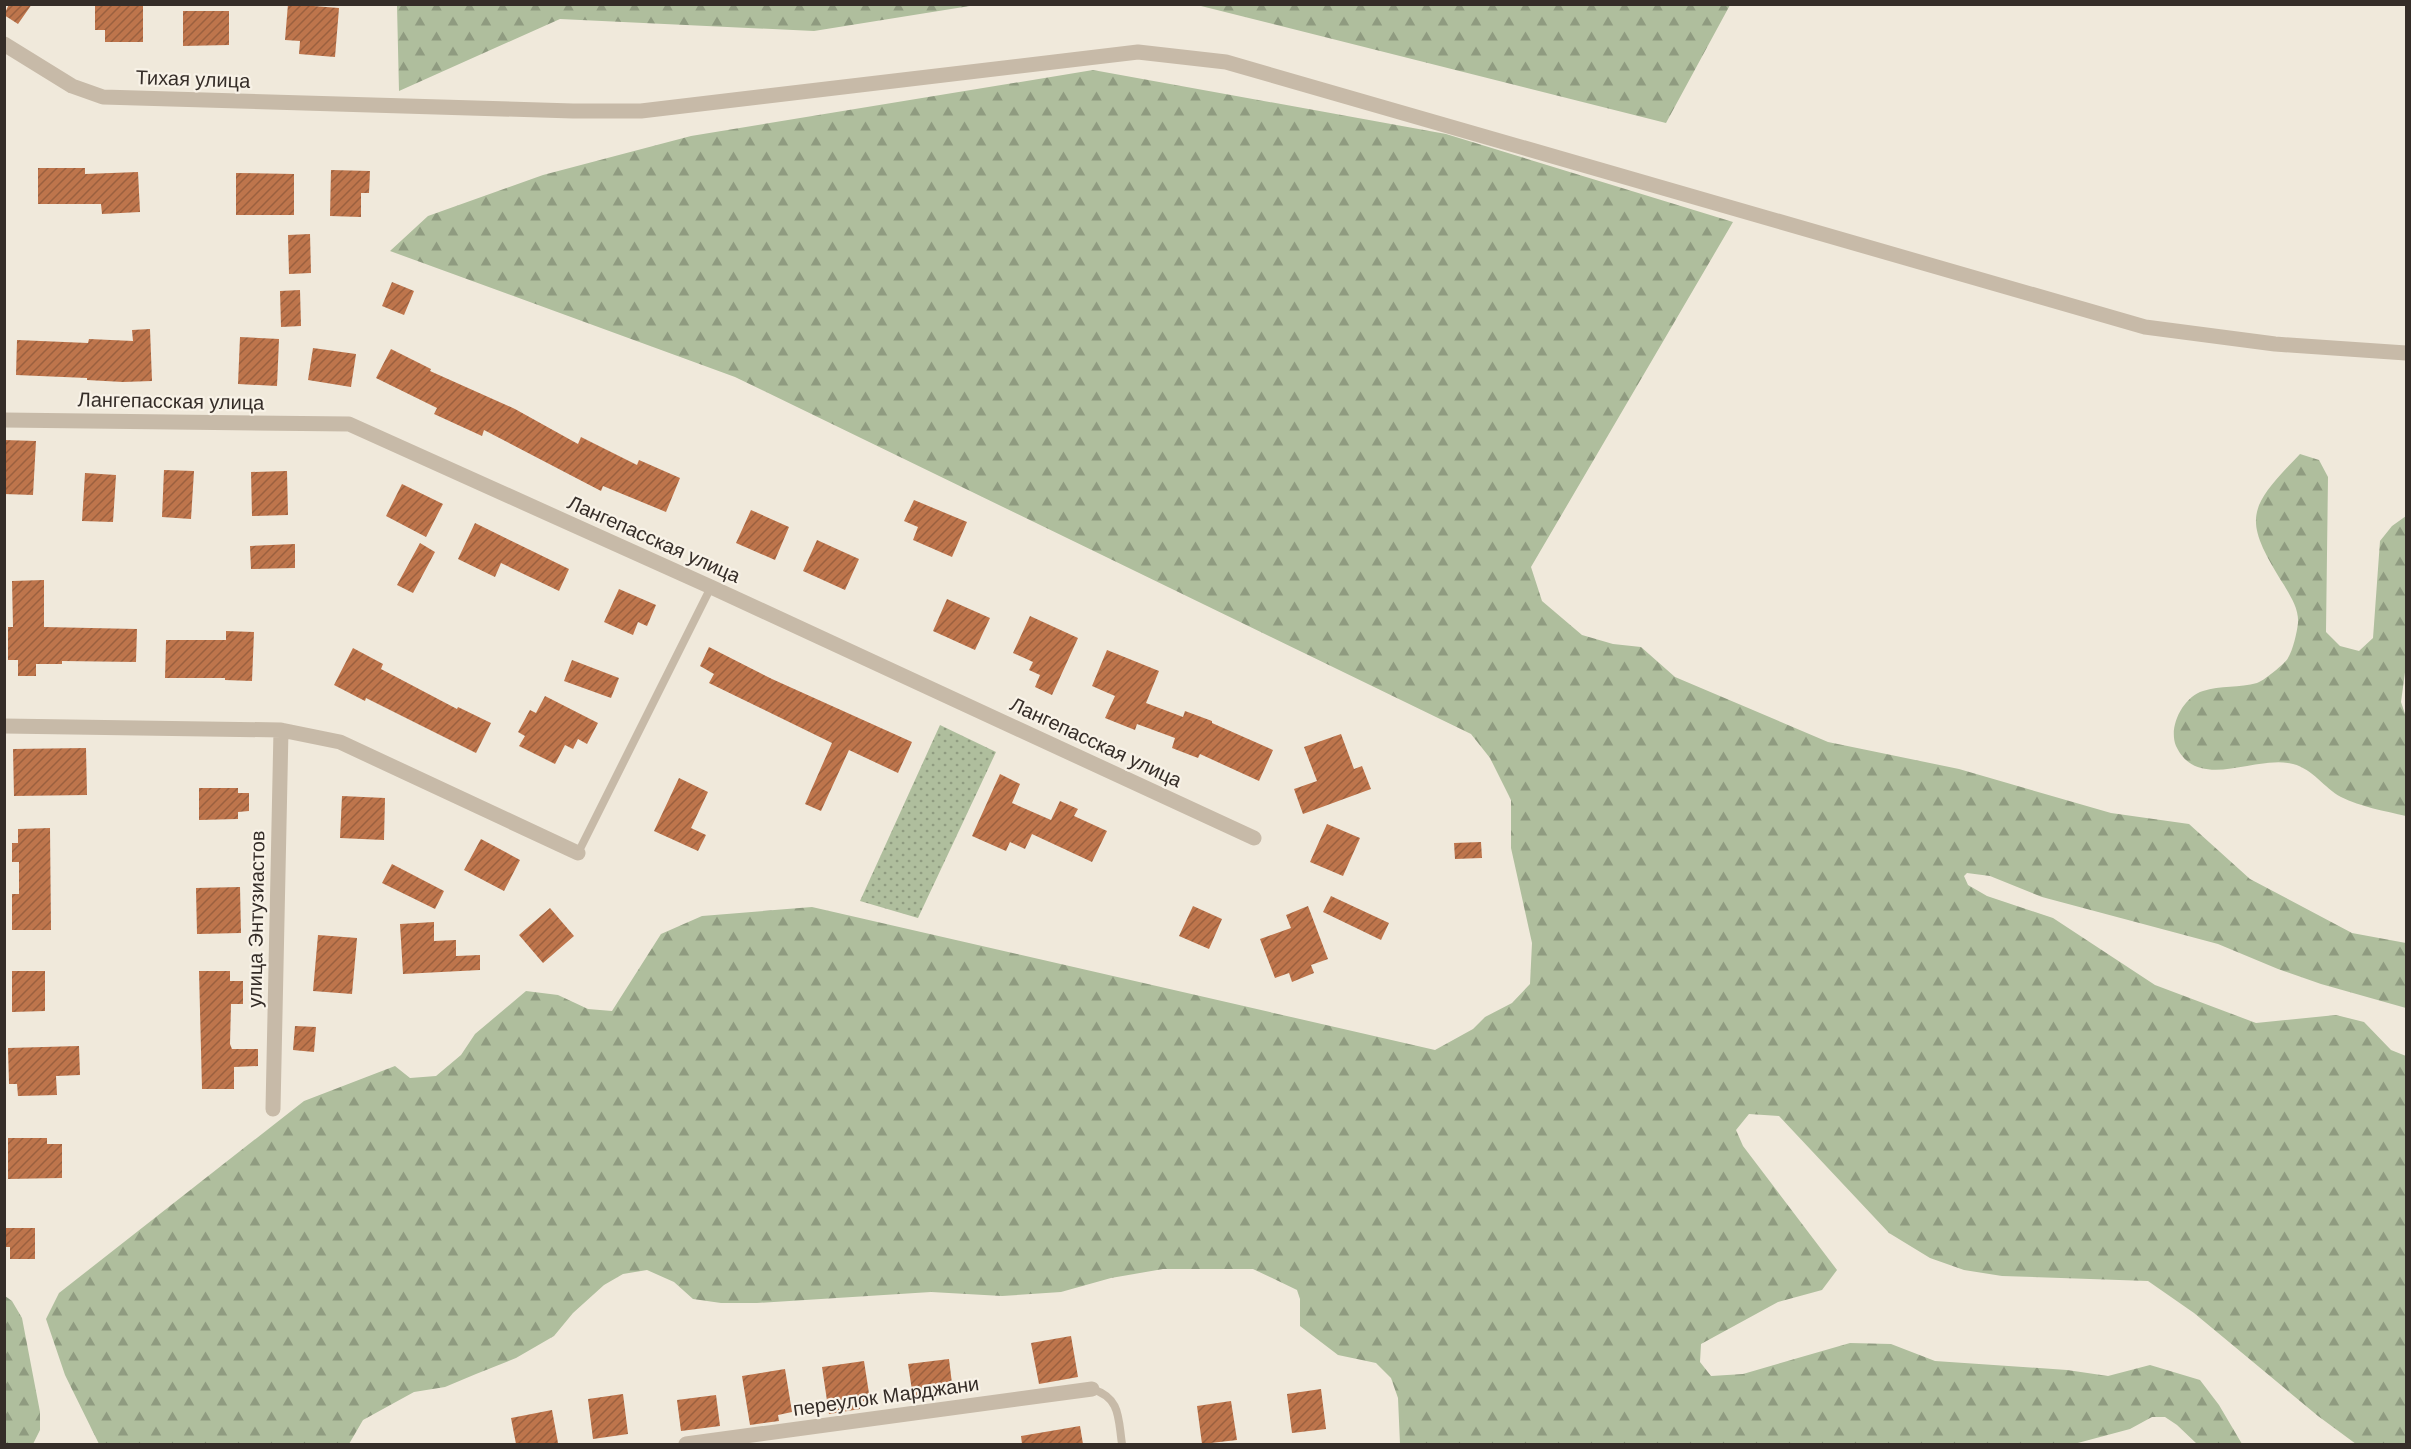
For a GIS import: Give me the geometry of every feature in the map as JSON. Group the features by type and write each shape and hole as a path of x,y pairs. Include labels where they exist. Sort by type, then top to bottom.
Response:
{"street":[{"name":"Тихая улица","path":"4,44 72,86 103,97 641,111 1138,51 1226,62 2145,327 2275,344 2406,353"},
{"name":"Лангепасская улица","path":"4,420 348,424 711,587 1254,838"},
{"path":"4,726 281,730 340,742 578,853"},
{"name":"улица Энтузиастов","path":"273,1109 281,730"},
{"name":"переулок Марджани","path":"686,1444 1092,1389"}],"lane":[{"path":"578,853 711,587"},
{"path":"1092,1389 1106,1393 1114,1401 1122,1444"}],"green space":[{"path":"402,4 976,5 814,31 560,19 399,91 397,6"},
{"path":"1730,4 1666,123 1197,5"},
{"path":"1093,70 1446,134 1733,222 1531,567 1542,601 1582,635 1613,644 1641,647 1675,677 1828,742 1959,769 2111,813 2189,824 2250,879 2352,933 2406,943 2406,1008 2321,984 2218,944 2042,897 1990,876 1967,873 1964,876 1968,885 1987,896 2053,918 2155,985 2256,1023 2336,1015 2364,1022 2391,1050 2406,1056 2406,1444 2356,1444 2318,1416 2194,1313 2148,1281 2002,1276 1964,1270 1930,1258 1889,1233 1779,1116 1749,1114 1736,1130 1743,1146 1837,1270 1822,1290 1778,1302 1701,1344 1700,1362 1711,1376 1743,1374 1850,1343 1891,1344 1935,1361 2067,1370 2108,1376 2150,1365 2200,1380 2219,1405 2242,1444 2197,1444 2165,1417 2152,1417 2130,1429 2074,1444 1400,1444 1398,1398 1391,1378 1376,1363 1338,1355 1300,1326 1300,1299 1297,1290 1253,1269 1163,1269 1111,1278 1061,1292 1002,1296 931,1292 757,1303 721,1303 693,1299 674,1282 647,1270 623,1274 604,1285 573,1313 554,1336 516,1358 445,1387 414,1392 363,1420 349,1444 99,1444 65,1375 46,1319 59,1293 304,1101 395,1066 410,1078 436,1076 461,1055 475,1034 526,991 558,995 588,1009 612,1011 661,934 702,916 812,907 1435,1050 1473,1029 1485,1017 1512,1003 1530,984 1532,943 1511,848 1511,800 1490,758 1471,734 735,377 390,251 428,216 543,175 691,136"},
{"path":"2300,454 2319,460 2328,477 2326,632 2340,646 2359,651 2373,638 2380,541 2392,526 2406,516 2406,665 2401,702 2406,717 2406,816 2365,806 2341,797 2300,766 2278,762 2213,770 2198,767 2186,760 2176,746 2174,730 2176,722 2189,699 2210,689 2260,682 2279,668 2290,655 2297,631 2296,608 2261,544 2256,515 2269,488"},
{"path":"940,725 996,752 918,918 860,901"},
{"path":"5,1296 12,1301 22,1318 40,1412 40,1430 33,1444 5,1444"}],"building":[{"path":"9,4 32,4 18,24 4,15"},
{"path":"288,4 339,8 335,57 299,54 300,41 285,40"},
{"path":"95,5 143,5 143,42 105,42 105,30 95,30"},
{"path":"183,11 229,11 229,45 183,46"},
{"path":"38,168 85,168 85,174 138,172 140,212 102,214 101,204 38,204"},
{"path":"331,170 370,171 369,193 361,193 361,217 330,216"},
{"path":"236,173 294,174 294,215 236,215"},
{"path":"310,234 311,273 289,274 288,235"},
{"path":"392,282 414,291 404,315 382,306"},
{"path":"300,290 301,326 281,327 280,291"},
{"path":"150,329 152,381 123,382 16,375 17,340 88,343 89,339 133,341 132,330"},
{"path":"240,337 279,339 277,386 238,384"},
{"path":"313,348 356,354 351,387 308,380"},
{"path":"391,349 431,369 430,371 515,409 578,444 581,437 637,465 639,460 680,478 666,512 603,486 601,491 484,430 482,436 434,414 437,408 376,378"},
{"path":"4,440 36,441 33,495 4,494"},
{"path":"164,470 194,471 191,519 162,517"},
{"path":"287,471 288,515 252,516 251,472"},
{"path":"85,473 116,475 113,522 82,521"},
{"path":"402,484 443,504 426,537 386,516"},
{"path":"914,500 967,522 952,557 913,540 918,527 904,521"},
{"path":"751,510 789,527 775,560 736,543"},
{"path":"475,523 569,569 559,591 501,563 495,577 458,559"},
{"path":"817,540 859,559 845,590 803,571"},
{"path":"420,543 435,552 413,593 397,585"},
{"path":"295,544 295,568 251,569 250,546"},
{"path":"44,580 44,627 137,629 136,662 62,661 62,664 36,664 36,676 18,676 18,660 8,660 8,627 13,627 12,581"},
{"path":"619,589 656,605 647,626 638,622 633,635 604,622"},
{"path":"947,599 990,618 975,650 933,631"},
{"path":"1030,616 1078,638 1052,695 1035,687 1040,675 1029,670 1033,662 1013,653"},
{"path":"226,631 254,632 252,681 225,680 225,678 165,678 166,640 226,640"},
{"path":"709,647 772,679 912,742 898,773 849,750 821,811 805,804 832,743 709,683 714,674 700,666"},
{"path":"353,648 383,664 381,669 457,709 458,707 491,723 476,753 366,698 365,701 334,685"},
{"path":"1107,650 1159,671 1146,703 1183,717 1185,711 1273,750 1259,781 1200,754 1198,758 1172,748 1175,738 1137,724 1135,730 1105,718 1115,696 1092,686"},
{"path":"572,660 619,678 611,698 564,681"},
{"path":"545,696 598,723 587,744 578,739 573,749 565,745 555,764 519,746 525,736 518,732 530,710 536,713"},
{"path":"1341,734 1354,769 1362,766 1371,789 1303,814 1294,789 1317,781 1304,747"},
{"path":"86,748 87,795 14,796 13,749"},
{"path":"1000,774 1020,784 1012,803 1051,820 1060,801 1078,809 1074,816 1107,831 1092,862 1032,834 1025,849 1010,842 1006,851 972,836"},
{"path":"679,778 708,792 691,828 706,835 698,851 654,831"},
{"path":"199,788 238,788 238,793 249,793 249,811 238,812 238,819 199,820"},
{"path":"342,796 385,798 384,840 340,838"},
{"path":"1327,824 1360,838 1343,876 1310,862"},
{"path":"50,828 51,930 12,930 12,894 19,894 19,862 12,862 12,843 18,843 18,829"},
{"path":"481,839 520,860 504,891 464,870"},
{"path":"1481,842 1482,858 1455,859 1454,843"},
{"path":"392,864 444,891 435,909 382,883"},
{"path":"240,887 241,933 197,934 196,888"},
{"path":"1331,896 1389,923 1381,940 1323,912"},
{"path":"1193,906 1222,919 1209,949 1179,936"},
{"path":"1308,906 1328,959 1311,965 1314,973 1292,982 1289,973 1275,978 1260,939 1291,928 1286,915"},
{"path":"550,908 574,936 543,963 519,935"},
{"path":"434,922 434,941 456,940 456,956 480,955 480,970 403,974 400,924"},
{"path":"318,935 357,938 352,994 313,991"},
{"path":"12,971 45,971 45,1011 12,1012"},
{"path":"199,971 230,971 230,981 243,981 243,1004 231,1004 230,1044 232,1049 258,1049 258,1066 234,1067 234,1089 202,1089"},
{"path":"295,1026 316,1027 314,1052 293,1050"},
{"path":"79,1046 80,1075 56,1076 57,1095 18,1096 17,1084 9,1084 8,1048"},
{"path":"8,1138 47,1138 47,1144 62,1144 62,1178 8,1179"},
{"path":"4,1228 35,1228 35,1259 10,1259 10,1247 4,1247"},
{"path":"1071,1336 1078,1377 1039,1384 1031,1343"},
{"path":"949,1359 953,1392 913,1397 908,1364"},
{"path":"864,1361 870,1400 859,1402 860,1409 829,1414 822,1367"},
{"path":"785,1369 792,1412 778,1415 779,1421 750,1425 742,1376"},
{"path":"1321,1389 1326,1429 1292,1433 1287,1394"},
{"path":"623,1394 628,1434 593,1439 588,1399"},
{"path":"716,1395 720,1426 681,1431 677,1400"},
{"path":"1231,1401 1237,1440 1202,1444 1197,1406"},
{"path":"552,1410 558,1443 516,1444 511,1418"},
{"path":"1080,1426 1083,1444 1022,1444 1021,1436"}]}
